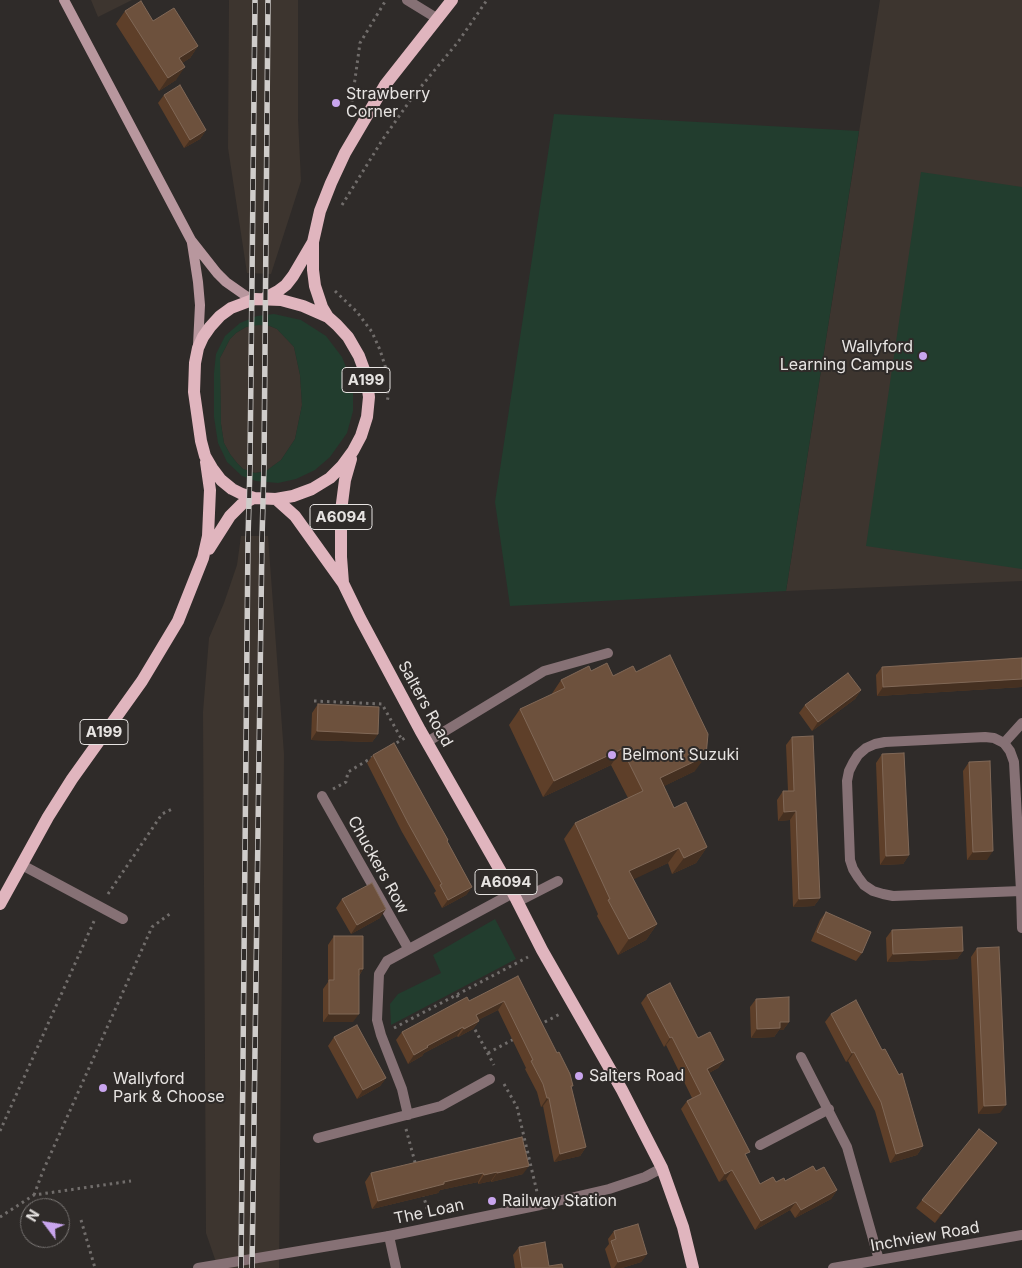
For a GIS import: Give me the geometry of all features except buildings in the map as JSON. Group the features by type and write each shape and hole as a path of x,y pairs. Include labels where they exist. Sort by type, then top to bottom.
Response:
{"main road":[{"path":"64,0 191,240 221,278 237,290 259,298"},
{"name":"A199","path":"205,456 221,480 246,499 272,499 293,496 312,489 330,478 353,452 367,417 369,397 366,375 359,356 348,337 328,317 320,302 313,270 313,242 320,211 345,153 385,85 452,0"},
{"path":"191,240 200,305 198,348"},
{"name":"A199","path":"0,904 72,779 142,681 178,621 203,558 208,536 210,490 194,392 198,348 203,337 220,316 232,308 278,291 289,280 313,242"},
{"name":"A199","path":"259,298 290,302 328,317"},
{"name":"Salters Road","path":"343,583 340,557 341,511 345,480 353,452"},
{"name":"A199","path":"203,558 230,516 246,499"},
{"name":"Salters Road","path":"272,499 295,516 343,583 420,730 622,1090 662,1168 683,1227 693,1268"}],"street":[{"path":"407,0 438,19"},
{"path":"427,742 544,670 608,653"},
{"path":"1004,743 1022,723"},
{"path":"1020,891 893,896 873,891 864,885 853,869 850,860 847,781 848,771 858,755 866,748 885,742 985,737 994,738 1004,743 1010,751 1014,762 1022,928"},
{"name":"Chuckers Row","path":"322,796 408,948"},
{"path":"22,865 123,919"},
{"path":"405,1116 402,1089 377,1020 379,974 387,961 408,948 515,898 558,881"},
{"path":"801,1057 847,1147 879,1260"},
{"path":"318,1138 441,1106 490,1079"},
{"path":"760,1145 829,1109"},
{"name":"The Loan","path":"198,1268 389,1236 540,1205 609,1189 662,1168"},
{"path":"389,1236 396,1268"},
{"name":"Inchview Road","path":"833,1268 1022,1236"}],"path":[{"path":"351,108 360,43 386,0"},
{"path":"341,206 383,139 414,95 458,42 487,0"},
{"path":"334,289 357,312 372,332 386,370 388,397 386,406"},
{"path":"314,701 382,704 402,740"},
{"path":"387,749 420,730"},
{"path":"322,796 346,782 348,772 379,754"},
{"path":"0,1131 100,907 112,886 162,814 172,809"},
{"path":"34,1195 152,927 171,914"},
{"path":"381,1035 542,950"},
{"path":"457,995 461,1004"},
{"path":"531,1030 574,1007"},
{"path":"470,1020 495,1068"},
{"path":"488,1053 522,1034"},
{"path":"503,1083 517,1107 540,1205"},
{"path":"405,1116 417,1172"},
{"path":"0,1217 34,1195 131,1181"},
{"path":"422,1190 431,1227"},
{"path":"82,1220 95,1268"}],"shaded area":[{"path":"91,0 132,0 98,17"},
{"path":"229,0 298,0 298,119 301,181 271,274 247,273 228,148"},
{"name":"Wallyford Learning Campus","path":"880,0 1022,0 1022,581 786,591"},
{"path":"267,325 277,329 294,347 300,375 302,405 295,439 281,460 266,471 255,473 243,469 230,454 224,443 221,424 220,358 230,339 236,333 246,327"},
{"path":"241,536 268,536 284,754 279,1268 218,1268 206,1233 203,712 209,638 237,565"}],"green space":[{"path":"554,114 859,131 786,591 510,606 495,502"},
{"path":"921,172 1022,187 1022,569 866,546"},
{"path":"274,314 301,320 326,336 342,357 353,385 353,411 347,433 330,457 315,470 296,479 278,483 256,481 242,476 227,462 218,443 214,417 216,354 225,336 240,323 257,316","holes":["270,326 277,329 294,347 300,375 302,405 295,439 281,460 266,471 255,473 243,469 230,454 224,443 221,424 220,358 230,339 236,333 246,327"]},
{"path":"495,919 516,959 391,1025 390,1004 398,994 441,973 433,955"}],"railway":[{"path":"241,1268 255,0"},
{"path":"252,1268 264,465 268,0"}],"place":[{"name":"Strawberry Corner","path":"336,103"},
{"name":"Wallyford Learning Campus","path":"923,356"},
{"name":"Belmont Suzuki","path":"612,755"},
{"name":"Salters Road","path":"579,1076"},
{"name":"Wallyford Park & Choose","path":"103,1088"},
{"name":"Railway Station","path":"492,1201"}]}
